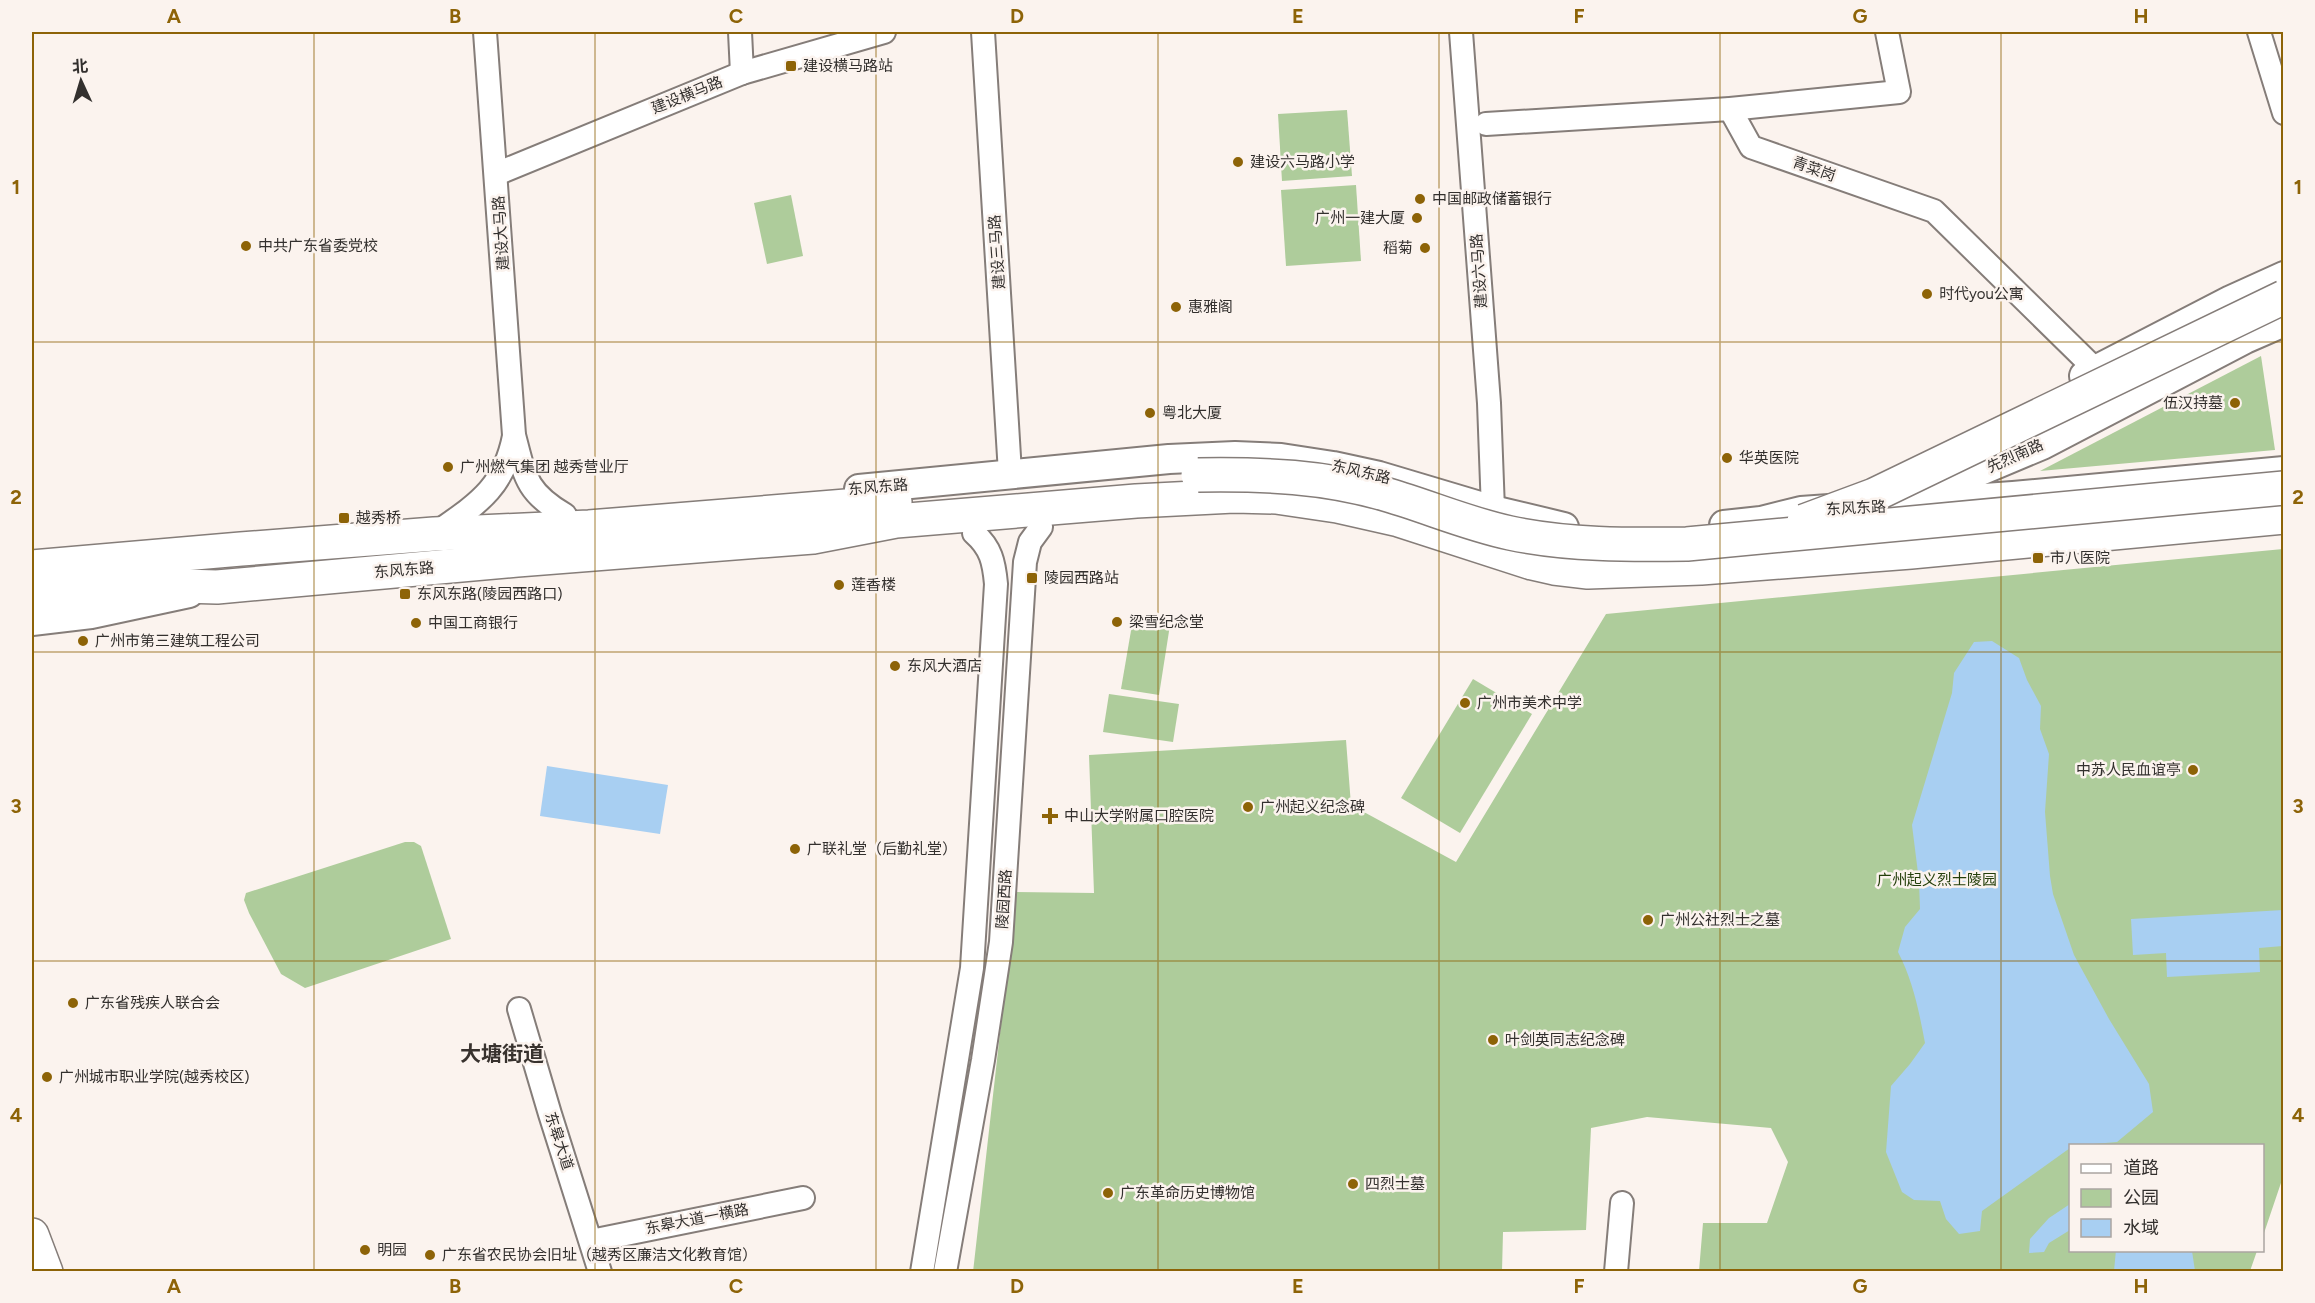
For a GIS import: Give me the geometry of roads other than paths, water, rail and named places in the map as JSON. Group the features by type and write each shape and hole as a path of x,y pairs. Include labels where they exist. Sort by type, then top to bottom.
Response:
{"highway":[{"path":"1760,537 1874,495 2283,297"},
{"name":"东风东路","path":"32,567 434,534 589,527 759,514 1198,475 1258,474 1320,479 1388,495 1461,520 1510,533 1558,541 1620,545 1687,544 1760,537"},
{"path":"1760,537 2283,488"},
{"name":"东风东路","path":"32,594 148,585 217,587 517,560 813,537 896,521 1156,500 1257,496 1319,502 1378,515 1532,563 1588,572 1701,568 1911,552 2283,517"},
{"name":"东风东路","path":"813,537 897,540 1218,514 1290,518 1392,533 1446,548 1525,577 1559,585 1587,587 1658,584 1911,552"},
{"path":"32,608 217,587"},
{"path":"32,1235 46,1272"}],"main road":[{"path":"1801,511 1891,472 2283,276"},
{"name":"先烈南路","path":"1736,564 1777,554 2003,462 2283,322"},
{"path":"2037,400 2032,412 2040,431 2058,436"},
{"name":"东风东路","path":"434,534 501,520 898,486 1010,473 1179,458 1234,456 1281,458 1333,465 1379,476 1493,510 1561,526 1639,531 1738,524 1801,511 1899,505 2283,471"},
{"path":"32,621 91,614 217,587"}],"street":[{"name":"建设大马路","path":"485,32 514,435"},
{"path":"740,32 742,73"},
{"name":"建设横马路","path":"496,174 742,73 884,32"},
{"name":"建设三马路","path":"983,32 1010,473"},
{"name":"建设六马路","path":"1461,32 1489,403 1493,510"},
{"path":"1486,124 1730,109 1899,92 1887,32"},
{"path":"2259,32 2283,113"},
{"name":"青菜岗","path":"1730,109 1751,147 1934,211 2096,370"},
{"path":"514,435 528,481 535,493 565,515"},
{"path":"434,534 480,501 495,486 510,455 514,435"},
{"path":"1493,510 1498,526 1515,551 1532,563"},
{"name":"陵园西路","path":"945,1272 983,1060 1001,942 1024,578 1030,542 1041,527"},
{"name":"陵园西路","path":"922,1272 962,1037 973,957 996,578 986,543 974,533"},
{"path":"996,578 1013,570 1019,572 1024,578"},
{"path":"973,957 1001,942"},
{"name":"东皋大道","path":"519,1009 600,1272"},
{"name":"东皋大道一横路","path":"591,1241 803,1198"},
{"path":"1616,1272 1622,1203"}],"water":[{"path":"1992,641 2019,658 2027,680 2041,706 2040,729 2049,754 2045,812 2053,894 2074,955 2109,1019 2149,1084 2153,1112 2117,1142 2069,1144 2069,1149 1982,1211 1980,1231 1959,1234 1946,1219 1940,1201 1914,1200 1902,1192 1886,1152 1891,1086 1925,1043 1912,985 1898,952 1905,927 1920,909 1912,825 1952,693 1954,673 1974,642"},
{"path":"547,766 668,785 660,834 540,816"},
{"path":"2283,910 2283,946 2259,948 2260,972 2167,977 2166,953 2133,955 2131,919"},
{"path":"2069,1205 2069,1231 2049,1243 2044,1252 2029,1253 2030,1239 2049,1218"},
{"path":"2116,1252 2192,1252 2195,1271 2114,1271"}],"place":[{"name":"建设横马路站","path":"791,66"},
{"name":"建设六马路小学","path":"1238,162"},
{"name":"中国邮政储蓄银行","path":"1420,199"},
{"name":"广州一建大厦","path":"1417,218"},
{"name":"中共广东省委党校","path":"246,246"},
{"name":"稻菊","path":"1425,248"},
{"name":"时代you公寓","path":"1927,294"},
{"name":"惠雅阁","path":"1176,307"},
{"name":"伍汉持墓","path":"2235,403"},
{"name":"粤北大厦","path":"1150,413"},
{"name":"华英医院","path":"1727,458"},
{"name":"广州燃气集团 越秀营业厅","path":"448,467"},
{"name":"越秀桥","path":"344,518"},
{"name":"市八医院","path":"2038,558"},
{"name":"陵园西路站","path":"1032,578"},
{"name":"莲香楼","path":"839,585"},
{"name":"东风东路(陵园西路口)","path":"405,594"},
{"name":"梁雪纪念堂","path":"1117,622"},
{"name":"中国工商银行","path":"416,623"},
{"name":"广州市第三建筑工程公司","path":"83,641"},
{"name":"东风大酒店","path":"895,666"},
{"name":"广州市美术中学","path":"1465,703"},
{"name":"中苏人民血谊亭","path":"2193,770"},
{"name":"广州起义纪念碑","path":"1248,807"},
{"name":"中山大学附属口腔医院","path":"1050,816"},
{"name":"广联礼堂（后勤礼堂）","path":"795,849"},
{"name":"广州公社烈士之墓","path":"1648,920"},
{"name":"广东省残疾人联合会","path":"73,1003"},
{"name":"叶剑英同志纪念碑","path":"1493,1040"},
{"name":"广州城市职业学院(越秀校区)","path":"47,1077"},
{"name":"四烈士墓","path":"1353,1184"},
{"name":"广东革命历史博物馆","path":"1108,1193"},
{"name":"明园","path":"365,1250"},
{"name":"广东省农民协会旧址（越秀区廉洁文化教育馆）","path":"430,1255"}],"district":[{"name":"大塘街道","path":"502,1053"}],"park label":[{"name":"广州起义烈士陵园","path":"1937,880"}]}
